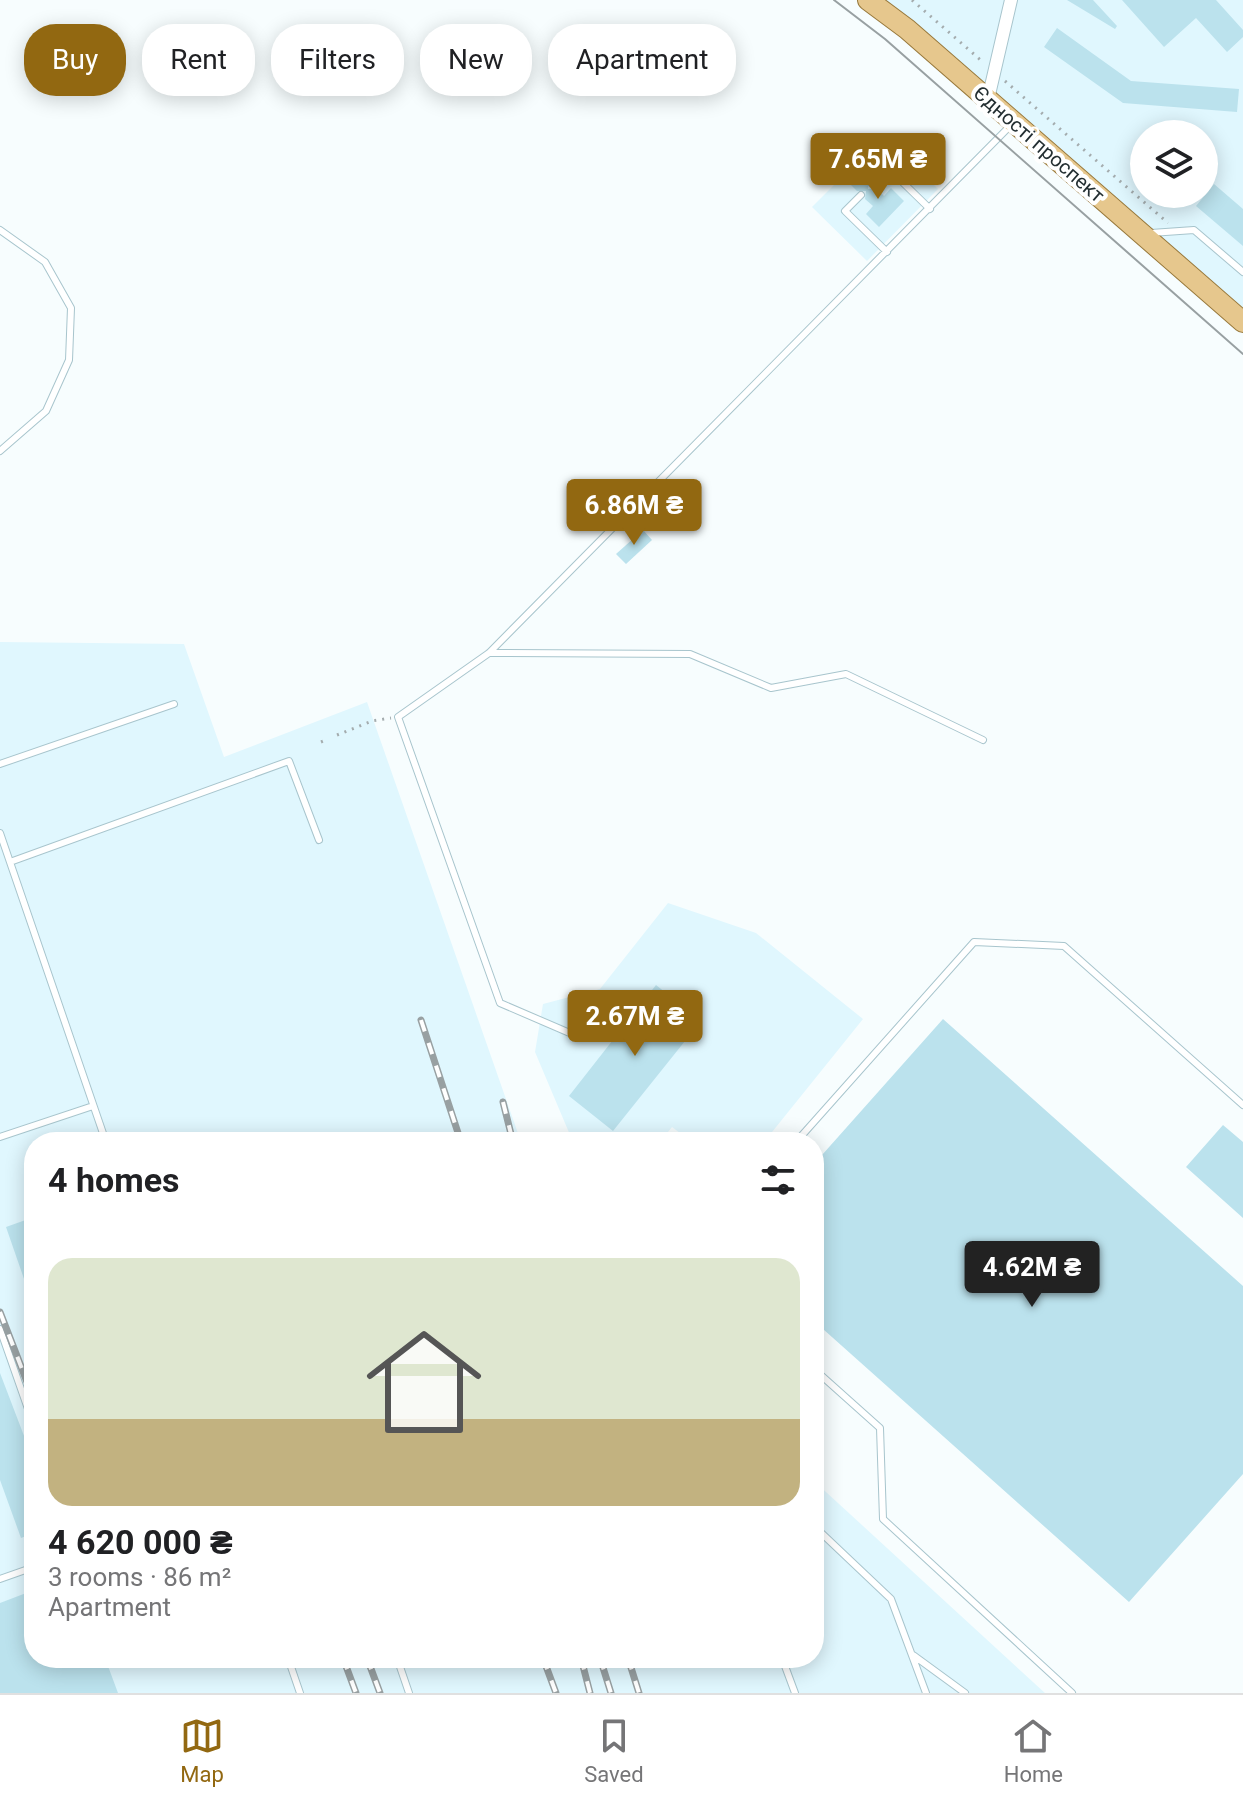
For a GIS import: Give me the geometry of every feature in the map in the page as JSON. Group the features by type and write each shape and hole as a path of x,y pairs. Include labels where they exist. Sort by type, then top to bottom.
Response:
{"main road":[{"name":"Єдності проспект","path":"868,0 907,29 1241,316"}],"street":[{"path":"988,99 1011,0"}],"lane":[{"path":"610,998 579,1037 500,1003 398,717 489,653 1014,122"},
{"path":"872,184 888,168 930,209"},
{"path":"861,195 845,211 887,252"},
{"path":"0,230 45,262 71,308 69,360 46,411 0,451"},
{"path":"1142,234 1194,230 1243,272"},
{"path":"489,653 690,654 771,688 846,674 983,740"},
{"path":"0,764 174,704"},
{"path":"10,862 289,761 319,840"},
{"path":"0,833 102,1132"},
{"path":"805,1132 974,942 1064,946 1243,1105"},
{"path":"0,1137 93,1106"},
{"path":"0,1329 24,1397"},
{"path":"824,1378 880,1428 883,1519 1072,1693"},
{"path":"824,1535 891,1599 926,1693"},
{"path":"0,1579 24,1571"},
{"path":"911,1654 965,1693"},
{"path":"291,1668 300,1693"},
{"path":"400,1668 409,1693"},
{"path":"786,1668 795,1693"}],"path":[{"path":"912,0 1167,221"},
{"path":"337,735 372,721 398,717"},
{"path":"321,742 328,739"}],"shaded area":[{"path":"884,0 1243,0 1243,308 913,21"},
{"path":"899,150 938,189 867,261 812,207 857,162"},
{"path":"0,642 184,644 224,757 367,702 518,1132 24,1132 24,1668 824,1668 824,1490 1045,1693 0,1693"},
{"path":"668,903 756,933 863,1019 772,1132 679,1132 672,1127 668,1132 569,1132 535,1052 543,1004 600,989"}],"building":[{"path":"1067,0 1093,0 1117,26 1115,29"},
{"path":"1122,0 1216,0 1243,30 1243,37 1227,52 1196,18 1164,47"},
{"path":"1057,28 1131,81 1239,89 1237,112 1123,103 1044,47"},
{"path":"860,173 868,180 868,189 876,188 884,196 891,188 904,201 879,227 866,214 873,206 865,199 866,191 857,191 850,184"},
{"path":"1218,187 1243,209 1243,246 1198,208 1218,208"},
{"path":"643,530 652,540 626,564 616,554"},
{"path":"656,985 701,1021 613,1131 569,1096"},
{"path":"943,1019 1243,1286 1243,1474 1129,1602 824,1330 824,1153"},
{"path":"1223,1125 1243,1142 1243,1218 1186,1167"},
{"path":"24,1221 24,1279 6,1227"},
{"path":"0,1373 24,1436 24,1537 21,1538 0,1480"},
{"path":"24,1594 24,1668 109,1668 118,1693 0,1693 0,1603"}],"tram line":[{"path":"834,0 885,39 1243,354"}],"railway":[{"path":"421,1020 458,1132"},
{"path":"503,1102 510,1132"},
{"path":"0,1312 24,1374"},
{"path":"347,1668 356,1693"},
{"path":"371,1668 380,1693"},
{"path":"547,1668 556,1693"},
{"path":"584,1668 590,1693"},
{"path":"603,1668 611,1693"},
{"path":"631,1668 639,1693"}]}
